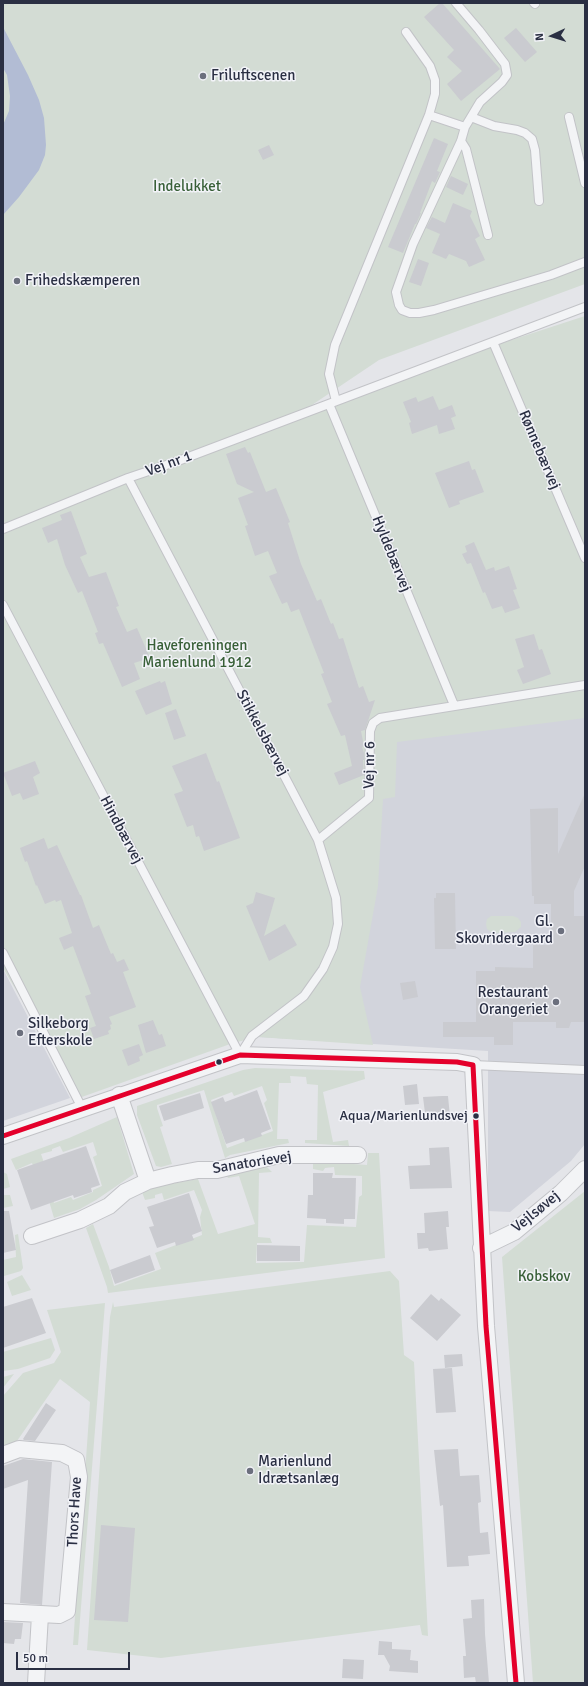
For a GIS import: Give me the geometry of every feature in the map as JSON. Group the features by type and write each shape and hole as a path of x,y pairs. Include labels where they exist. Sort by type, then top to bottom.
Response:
{"street":[{"path":"3,1136 240,1055 457,1062 473,1066 486,1326 516,1683"},
{"path":"119,1096 148,1181"},
{"name":"Sanatorievej","path":"32,1236 80,1220 109,1206 125,1192 148,1181 192,1172 217,1170 279,1155 358,1155"},
{"name":"Vejlsøvej","path":"481,1248 514,1232 561,1193 585,1169"},
{"name":"Thors Have","path":"3,1455 19,1449 62,1453 76,1460 79,1477 67,1612 59,1615 3,1612"},
{"path":"36,1683 40,1614"}],"lane":[{"path":"456,3 505,64 507,75 502,82 480,102 465,127 461,141 413,244 396,292 396,300 402,310 410,313 420,313 551,275 585,262"},
{"name":"Hyldebærvej","path":"406,32 430,66 435,80 435,94 429,115 335,345 329,374 333,403 454,705"},
{"path":"429,115 465,127"},
{"path":"471,117 494,126 517,130 525,133 532,139 535,150 539,201"},
{"path":"569,117 585,183"},
{"path":"461,141 466,149 488,235"},
{"name":"Vej nr 1","path":"3,529 128,478 333,403 585,307"},
{"name":"Rønnebærvej","path":"493,342 585,558"},
{"name":"Stikkelsbærvej","path":"128,478 318,840"},
{"name":"Hindbærvej","path":"3,605 240,1055"},
{"name":"Vej nr 6","path":"318,840 369,798 370,731 373,722 380,718 454,705 585,686"},
{"path":"240,1055 252,1036 304,996 323,969 333,947 338,924 336,898 318,840"},
{"path":"3,953 82,1108"},
{"path":"473,1066 585,1070"}],"shaded area":[{"path":"585,693 585,1144 571,1161 510,1212 488,1211 488,1051 258,1037 375,730"},
{"name":"Silkeborg Efterskole","path":"3,969 70,1098 3,1121"}],"green space":[{"path":"3,3 585,3 585,284 379,360 312,405 585,316 585,718 397,742 395,797 383,799 378,886 360,987 373,1045 258,1037 233,1043 79,1098 3,968"},
{"path":"491,916 513,916 518,918 521,922 521,927 515,932 492,933 487,929 486,924 487,919"},
{"path":"255,1068 364,1071 365,1079 323,1092 333,1142 348,1140 349,1146 305,1143 305,1140 317,1140 318,1085 307,1084 306,1077 290,1076 291,1083 279,1083 277,1139 288,1139 289,1143 230,1155 225,1158 204,1090 157,1105 163,1126 160,1127 172,1164 161,1167 156,1166 137,1115 137,1106 243,1070","holes":["262,1086 267,1100 264,1103 273,1131 227,1148 211,1100 232,1092 234,1096"]},
{"path":"117,1117 134,1174 80,1209 54,1218 49,1201 48,1186 54,1203 71,1197 73,1200 93,1192 93,1190 102,1186 93,1157 97,1155 93,1142 63,1152 60,1146 52,1149 52,1151 41,1154 49,1177 40,1183 32,1163 16,1170 11,1159 69,1138"},
{"path":"368,1153 379,1153 385,1258 108,1293 86,1228 93,1224 109,1267 114,1286 161,1269 155,1253 202,1235 200,1217 202,1210 194,1190 164,1200 162,1193 155,1195 155,1198 145,1200 142,1192 163,1185 198,1179 218,1234 255,1224 239,1176 228,1178 227,1176 266,1166 272,1172 259,1173 258,1237 270,1238 272,1243 257,1243 256,1263 304,1262 307,1225 356,1227 359,1197 362,1195 362,1176 335,1175 334,1167 325,1168 323,1171 313,1169 313,1161 367,1165"},
{"path":"3,1172 7,1174 10,1187 3,1189"},
{"name":"Kobskov","path":"585,1191 585,1683 533,1683 502,1257"},
{"path":"3,1195 10,1195 13,1206 3,1208"},
{"path":"18,1234 23,1268 21,1271 4,1276 3,1260 16,1257 15,1235"},
{"name":"Marienlund Idrætsanlæg","path":"390,1271 399,1281 404,1355 414,1362 428,1636 422,1635 420,1625 161,1658 87,1650 110,1317 113,1302 114,1307"},
{"path":"22,1275 31,1290 12,1296 7,1282"},
{"path":"105,1303 78,1645 73,1645 90,1402 60,1379 17,1441 3,1446 3,1396 23,1373 54,1363 61,1352 47,1310"},
{"path":"51,1338 55,1350 50,1358 18,1369 3,1371 3,1352"},
{"path":"14,1374 3,1388 3,1377"}],"water":[{"path":"3,27 39,100 44,118 46,145 45,155 39,170 19,197 3,215 3,125 9,111 10,96 7,75 3,68"}],"building":[{"path":"440,3 442,3 500,69 461,101 447,84 462,71 447,57 454,50 424,17"},
{"path":"516,28 537,52 525,62 504,38"},
{"path":"434,138 448,144 437,171 440,172 435,183 432,181 421,213 403,253 388,247"},
{"path":"269,145 274,155 263,160 258,150"},
{"path":"451,176 468,184 463,195 446,187"},
{"path":"453,203 472,211 470,216 480,236 475,239 485,260 469,267 466,261 449,254 446,259 432,253 440,234 426,228 432,217 445,223"},
{"path":"418,259 429,263 421,286 409,282"},
{"path":"433,396 439,410 452,405 456,416 451,418 455,429 439,434 437,425 412,434 409,423 411,422 403,402 416,397 418,402"},
{"path":"245,447 248,453 250,452 266,492 276,488 290,522 288,523 301,564 317,601 321,599 339,639 343,638 359,688 363,686 369,702 375,700 365,730 361,731 364,746 362,747 364,753 364,775 339,785 334,773 352,766 345,735 341,736 327,704 332,702 321,674 324,673 299,609 291,612 287,602 282,604 269,576 277,573 268,551 255,556 245,526 248,525 238,498 254,492 237,484 226,454"},
{"path":"469,461 472,470 475,469 484,492 459,501 460,504 449,508 435,473"},
{"path":"71,511 87,554 80,557 89,577 106,572 119,606 116,607 127,632 137,628 150,658 134,663 140,679 122,687 103,643 99,644 95,633 98,632 82,591 78,593 65,565 57,539 48,543 42,528 62,520 60,515"},
{"path":"474,542 486,570 494,567 495,571 509,566 517,589 513,590 520,608 505,613 502,606 492,609 485,592 483,593 471,563 467,564 462,554 467,552 465,546"},
{"path":"534,634 539,650 542,649 551,674 523,684 517,670 524,667 515,639"},
{"path":"160,681 161,683 165,681 172,704 146,715 135,691"},
{"path":"176,709 186,736 174,740 165,713"},
{"path":"206,753 217,782 219,781 240,838 204,851 199,836 196,837 193,825 187,827 174,794 183,791 172,766"},
{"path":"35,761 40,773 33,777 39,794 23,800 20,793 12,796 3,773"},
{"path":"585,793 585,866 574,891 574,916 585,916 585,1022 571,1022 569,1028 556,1028 556,1022 513,1022 513,1045 494,1045 494,1037 443,1037 443,1022 476,1022 476,971 495,971 495,967 533,968 533,945 551,945 551,904 534,904 534,896 532,896 530,809 558,808 558,854"},
{"path":"44,838 48,849 57,845 81,895 93,928 99,925 111,954 113,953 117,962 124,959 129,970 123,972 136,1007 109,1017 112,1024 110,1025 111,1029 108,1031 109,1034 94,1039 90,1028 96,1026 85,996 91,994 73,946 64,950 59,938 72,933 61,900 56,902 55,900 45,904 20,848"},
{"path":"256,892 275,898 264,936 285,924 297,945 269,961 246,906 253,903"},
{"path":"436,893 455,893 456,949 435,949 434,898 436,898"},
{"path":"415,981 418,997 403,1000 400,983"},
{"path":"153,1020 159,1035 162,1034 166,1046 146,1053 138,1025"},
{"path":"139,1044 143,1055 139,1057 140,1061 128,1066 122,1050"},
{"path":"417,1084 419,1104 405,1105 403,1086"},
{"path":"257,1090 271,1129 261,1133 262,1136 245,1142 244,1138 226,1144 211,1102 223,1097 225,1102"},
{"path":"200,1093 204,1108 164,1121 159,1106"},
{"path":"448,1096 450,1117 432,1118 431,1113 425,1113 423,1097"},
{"path":"86,1146 100,1185 91,1188 92,1192 74,1198 73,1195 31,1210 17,1170"},
{"path":"449,1147 452,1188 410,1189 408,1166 430,1165 429,1148"},
{"path":"313,1173 333,1173 332,1178 356,1178 355,1219 344,1219 344,1224 326,1223 326,1219 307,1218 308,1195 313,1195"},
{"path":"189,1193 202,1231 192,1235 194,1240 176,1246 175,1242 157,1248 149,1227 154,1226 147,1207"},
{"path":"3,1211 9,1211 16,1250 3,1253"},
{"path":"448,1211 449,1227 446,1227 448,1249 429,1251 428,1248 418,1249 417,1233 425,1233 424,1213"},
{"path":"257,1245 300,1246 300,1261 257,1261"},
{"path":"150,1255 155,1270 115,1284 110,1270"},
{"path":"431,1294 439,1301 441,1298 461,1315 437,1341 410,1318"},
{"path":"32,1298 46,1333 3,1348 3,1307"},
{"path":"462,1354 463,1366 445,1368 444,1355"},
{"path":"452,1368 456,1412 436,1413 433,1369"},
{"path":"46,1403 56,1410 35,1441 24,1440 23,1439"},
{"path":"458,1449 460,1476 479,1475 481,1502 478,1503 480,1533 488,1532 490,1554 468,1556 469,1566 447,1567 443,1505 440,1506 434,1450"},
{"path":"23,1459 52,1462 42,1605 20,1603 28,1480 3,1489 3,1466"},
{"path":"101,1525 135,1528 128,1622 94,1620"},
{"path":"484,1599 489,1683 476,1683 475,1677 464,1678 463,1656 466,1656 463,1619 472,1618 471,1600"},
{"path":"3,1622 23,1623 21,1639 15,1639 14,1644 3,1643"},
{"path":"379,1641 392,1642 392,1649 411,1650 410,1660 418,1661 418,1673 389,1671 390,1666 384,1655 378,1655"},
{"path":"343,1659 364,1660 363,1679 342,1678"}],"transit line":[{"path":"3,1136 240,1055 457,1062 473,1065 486,1326 516,1683"}],"place":[{"name":"Friluftscenen","path":"203,76"},
{"name":"Frihedskæmperen","path":"17,281"},
{"name":"Gl. Skovridergaard","path":"561,931"},
{"name":"Restaurant Orangeriet","path":"556,1002"},
{"name":"Silkeborg Efterskole","path":"20,1033"},
{"name":"Aqua/Marienlundsvej","path":"476,1116"},
{"name":"Marienlund Idrætsanlæg","path":"250,1471"}],"park label":[{"name":"Indelukket","path":"187,187"},
{"name":"Haveforeningen Marienlund 1912","path":"197,654"}]}
